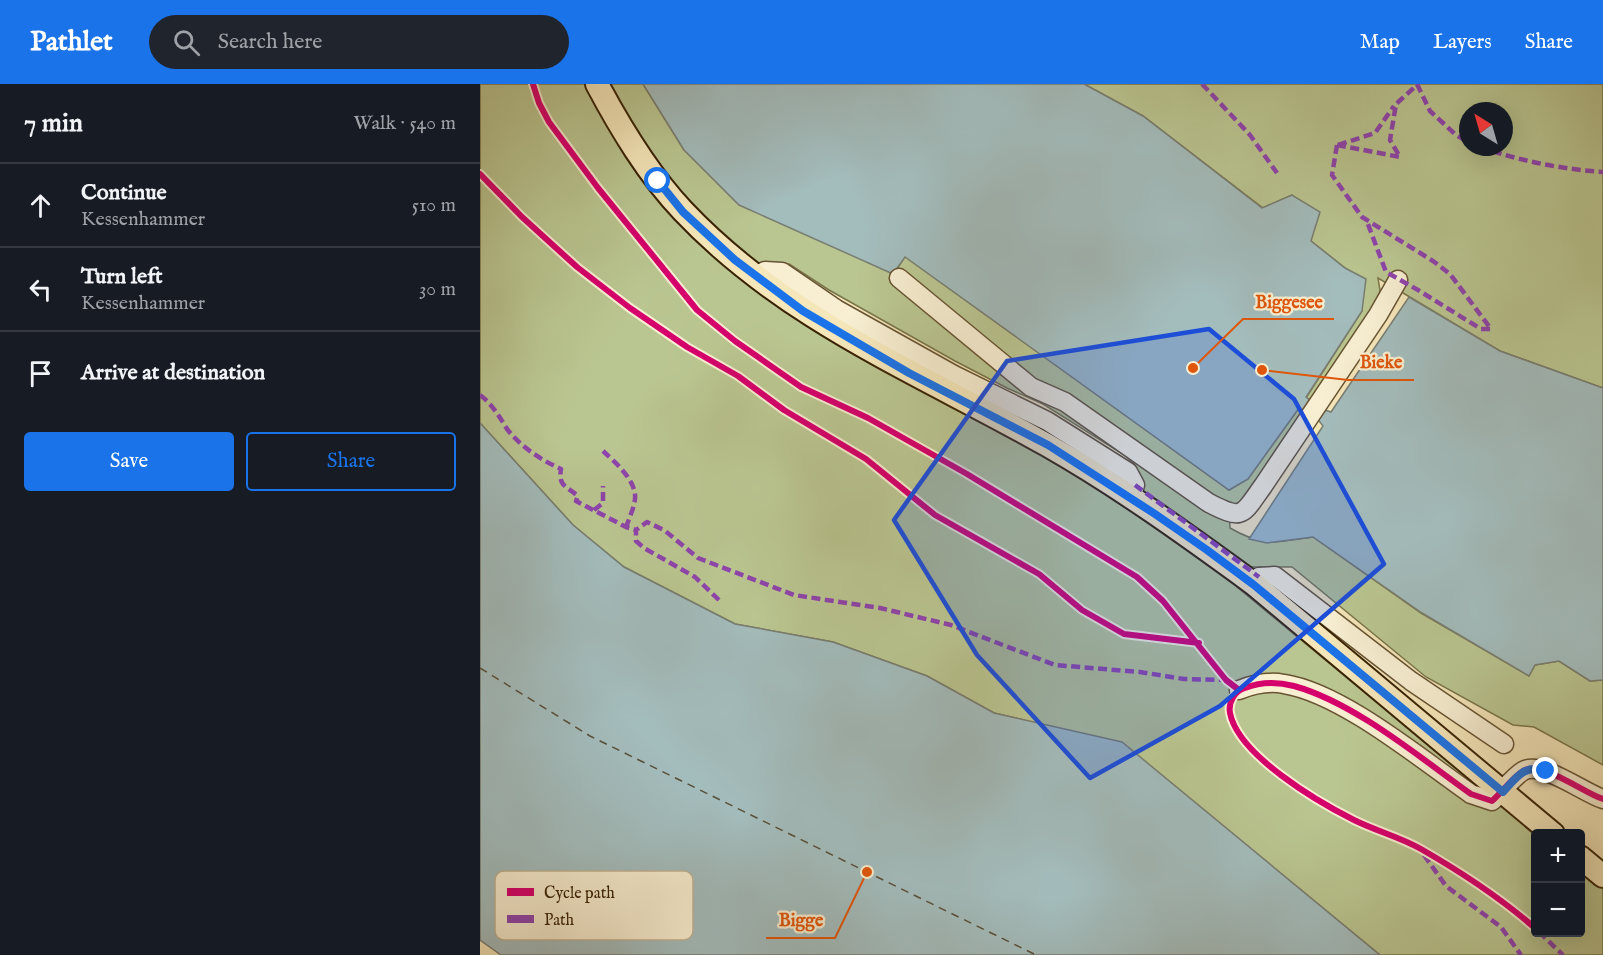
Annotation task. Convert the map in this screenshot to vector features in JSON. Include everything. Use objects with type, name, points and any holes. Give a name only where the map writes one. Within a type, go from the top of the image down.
[{"type":"main road","points":[[597,84],[632,146],[658,181],[683,212],[735,260],[803,311],[909,373],[1048,445],[1131,498],[1254,585],[1546,829]]},
{"type":"main road","points":[[1585,860],[1603,876]]},
{"type":"street","points":[[757,276],[765,271],[782,272],[836,309],[954,375],[1047,421],[1128,472],[1135,486],[1131,498]]},
{"type":"street","points":[[899,278],[1031,387],[1065,402],[1209,504],[1230,514],[1244,512],[1378,315],[1398,280]]},
{"type":"street","points":[[1021,408],[1031,387]]},
{"type":"street","points":[[1254,585],[1259,577],[1275,576],[1411,681],[1504,744]]},
{"type":"street","points":[[1396,702],[1411,681]]},
{"type":"street","points":[[1239,690],[1260,683],[1284,684],[1307,690],[1346,708],[1369,722],[1471,794],[1492,801],[1524,771],[1535,768],[1546,771],[1593,796],[1603,798]]},
{"type":"highlighted area","points":[[1209,329],[1294,399],[1384,564],[1220,706],[1090,778],[977,655],[894,520],[1007,361]]},
{"type":"green space","points":[[480,84],[643,84],[684,150],[894,274],[905,256],[1229,490],[1248,479],[1299,408],[1306,412],[1243,508],[1229,506],[1230,528],[1252,539],[1270,542],[1313,537],[1421,613],[1529,676],[1535,665],[1559,661],[1590,681],[1603,680],[1603,765],[1534,727],[1513,725],[1426,677],[1292,567],[1252,567],[1237,587],[1531,830],[1531,937],[1585,937],[1585,874],[1603,888],[1603,955],[1380,955],[1122,743],[994,713],[927,676],[833,642],[735,624],[624,567],[573,525],[480,423]],"holes":[[[789,264],[829,290],[955,361],[1043,404],[1126,456],[1133,463],[1144,494],[754,265]]]},
{"type":"green space","points":[[1084,84],[1603,84],[1603,388],[1500,351],[1378,278],[1380,290],[1378,302],[1313,402],[1306,398],[1362,311],[1345,268],[1311,241],[1292,195],[1263,208],[1143,116]]},
{"type":"water","points":[[643,84],[1084,84],[1143,116],[1262,208],[1292,195],[1320,212],[1311,241],[1345,268],[1366,279],[1362,311],[1306,397],[1322,409],[1331,412],[1409,297],[1500,351],[1603,388],[1603,680],[1590,681],[1559,661],[1535,665],[1529,676],[1422,613],[1313,537],[1267,543],[1249,539],[1323,426],[1316,417],[1299,408],[1248,479],[1229,490],[905,257],[893,274],[739,205],[684,150]]},
{"type":"water","points":[[480,423],[573,525],[624,567],[735,624],[833,642],[927,676],[994,713],[1122,742],[1380,955],[501,955],[480,940]]},
{"type":"ferry route","points":[[480,668],[590,736],[1036,955]]},
{"type":"marked path","points":[[1202,84],[1250,135],[1277,173]]},
{"type":"marked path","points":[[1417,84],[1430,111],[1459,137]]},
{"type":"marked path","points":[[1337,145],[1400,157],[1390,140],[1396,104],[1417,85]]},
{"type":"marked path","points":[[1338,145],[1375,133],[1394,106]]},
{"type":"marked path","points":[[1337,145],[1332,175],[1362,217],[1433,261],[1450,274],[1491,329],[1481,329],[1386,272],[1366,219]]},
{"type":"marked path","points":[[1510,156],[1541,164],[1603,172]]},
{"type":"marked path","points":[[480,395],[492,406],[507,429],[519,442],[539,457],[561,469],[562,482],[578,496],[576,501],[636,530]]},
{"type":"marked path","points":[[603,451],[624,472],[633,485],[634,506],[626,527]]},
{"type":"marked path","points":[[1135,485],[1259,577]]},
{"type":"marked path","points":[[594,510],[603,503],[603,486]]},
{"type":"marked path","points":[[719,600],[695,577],[644,548],[636,541],[636,530],[647,522],[664,530],[698,558],[794,595],[880,608],[951,625],[1055,665],[1140,672],[1184,679],[1226,680]]},
{"type":"marked path","points":[[1424,855],[1446,886],[1501,927],[1521,955]]},
{"type":"marked path","points":[[1544,937],[1563,955]]},
{"type":"cycle path","points":[[533,84],[539,103],[549,122],[598,188],[697,310],[735,341],[801,387],[868,418],[967,474],[1137,577],[1163,601],[1226,680],[1239,690]]},
{"type":"cycle path","points":[[480,174],[522,217],[577,267],[630,308],[687,347],[738,376],[784,410],[866,459],[935,515],[1039,574],[1082,610],[1124,634],[1199,643]]},
{"type":"cycle path","points":[[1531,925],[1495,896],[1436,858],[1413,845],[1339,812],[1281,776],[1263,761],[1236,729],[1230,713],[1233,697],[1245,688],[1269,683],[1294,686],[1317,694],[1386,732],[1471,794],[1492,801],[1519,774],[1531,769],[1551,773],[1603,799]]},
{"type":"place","name":"Biggesee","points":[[1193,368]]},
{"type":"place","name":"Bieke","points":[[1262,370]]},
{"type":"place","name":"Bigge","points":[[867,872]]},
{"type":"route","points":[[658,181],[683,212],[735,260],[803,311],[909,373],[1048,445],[1207,550],[1254,585],[1503,792],[1524,771],[1535,768],[1546,771]]}]
